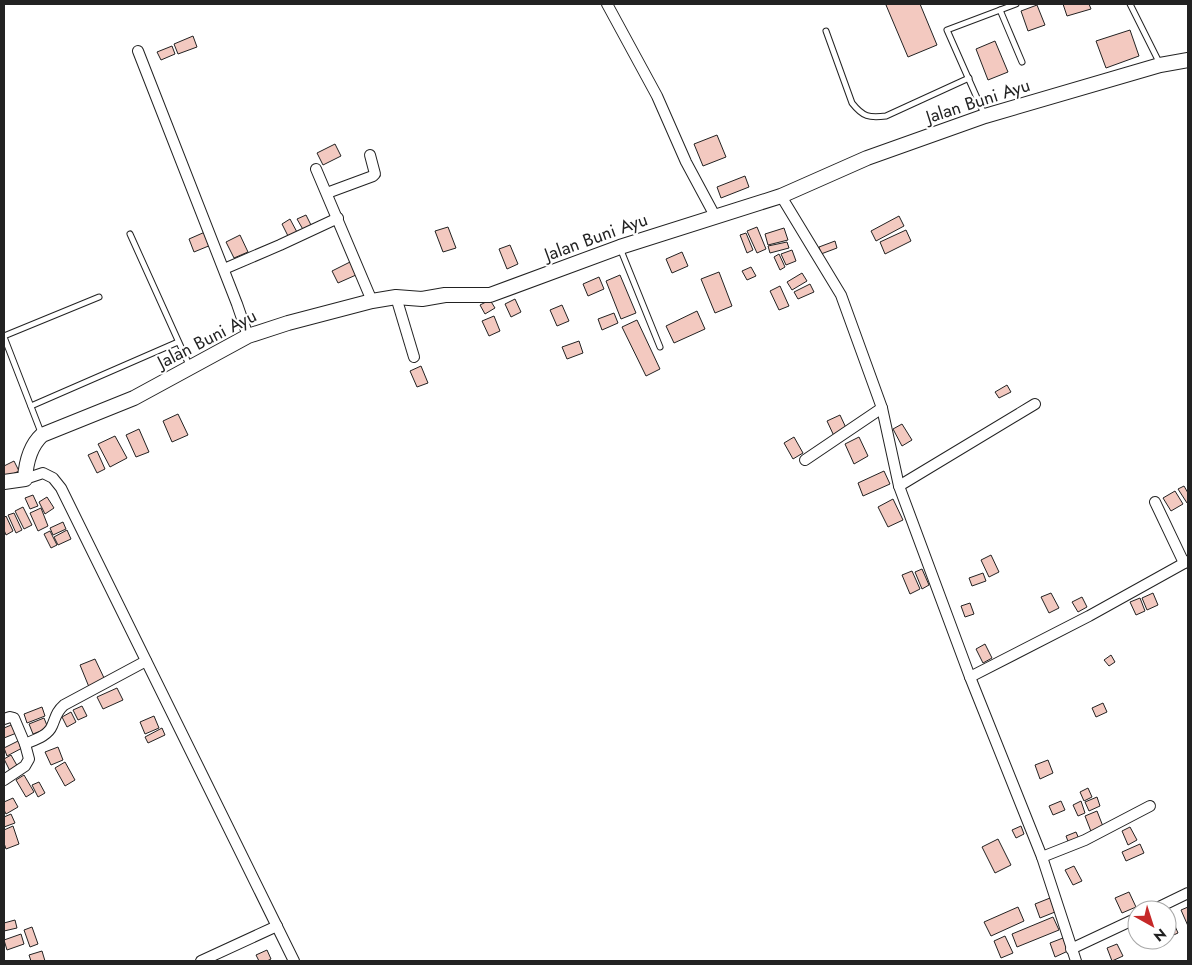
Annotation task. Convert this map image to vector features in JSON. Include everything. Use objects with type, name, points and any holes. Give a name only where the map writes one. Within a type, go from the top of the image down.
[{"type":"main road","name":"Jalan Buni Ayu","points":[[42,435],[134,398],[248,336],[288,323],[372,301],[396,297],[422,298],[444,295],[490,295],[620,247],[781,196],[867,158],[985,116],[1160,65],[1188,60]]},
{"type":"main road","points":[[4,482],[25,475],[30,454],[42,435]]},
{"type":"street","points":[[607,4],[657,96],[686,162],[714,216]]},
{"type":"street","points":[[138,51],[224,269],[248,336]]},
{"type":"street","points":[[327,193],[374,176],[370,155]]},
{"type":"street","points":[[316,169],[372,301]]},
{"type":"street","points":[[781,196],[841,295],[882,408],[899,486],[976,673],[1042,857],[1076,961]]},
{"type":"street","points":[[224,269],[338,218]]},
{"type":"street","points":[[396,297],[414,357]]},
{"type":"street","points":[[899,486],[1035,404]]},
{"type":"street","points":[[806,460],[882,408]]},
{"type":"street","points":[[25,475],[43,473],[53,478],[61,488],[294,961]]},
{"type":"street","points":[[976,673],[1090,616],[1186,562],[1155,502]]},
{"type":"street","points":[[25,744],[47,734],[52,728],[57,711],[64,705],[146,661]]},
{"type":"street","points":[[4,719],[14,718],[29,759],[25,766],[4,780]]},
{"type":"street","points":[[1042,857],[1085,840],[1150,806]]},
{"type":"street","points":[[1174,900],[1188,893]]},
{"type":"street","points":[[1072,949],[1127,923]]},
{"type":"street","points":[[201,961],[277,926]]},
{"type":"lane","points":[[985,116],[947,30],[1016,4]]},
{"type":"lane","points":[[1130,4],[1160,65]]},
{"type":"lane","points":[[1000,10],[1022,62]]},
{"type":"lane","points":[[826,31],[852,103],[860,112],[872,118],[886,116],[969,78]]},
{"type":"lane","points":[[130,234],[190,368]]},
{"type":"lane","points":[[620,247],[660,347]]},
{"type":"lane","points":[[42,435],[4,336],[99,297]]},
{"type":"lane","points":[[31,406],[178,342]]},
{"type":"building","points":[[920,4],[937,45],[908,57],[886,5]]},
{"type":"building","points":[[1063,4],[1089,4],[1091,9],[1067,16]]},
{"type":"building","points":[[1037,5],[1045,25],[1028,31],[1021,11]]},
{"type":"building","points":[[1130,30],[1139,56],[1106,68],[1096,41]]},
{"type":"building","points":[[193,36],[197,47],[178,54],[174,44]]},
{"type":"building","points":[[995,41],[1008,72],[988,80],[976,49]]},
{"type":"building","points":[[172,46],[175,54],[161,60],[157,52]]},
{"type":"building","points":[[717,135],[726,157],[703,166],[694,144]]},
{"type":"building","points":[[335,144],[341,156],[323,165],[317,153]]},
{"type":"building","points":[[745,176],[749,187],[721,198],[717,187]]},
{"type":"building","points":[[306,215],[313,229],[305,233],[297,219]]},
{"type":"building","points":[[899,216],[904,226],[876,241],[871,231]]},
{"type":"building","points":[[290,219],[298,234],[289,238],[282,224]]},
{"type":"building","points":[[448,227],[456,248],[443,252],[435,231]]},
{"type":"building","points":[[757,227],[766,249],[757,253],[747,231]]},
{"type":"building","points":[[784,228],[788,240],[768,245],[765,234]]},
{"type":"building","points":[[906,230],[911,241],[885,254],[880,242]]},
{"type":"building","points":[[205,232],[211,245],[194,252],[189,239]]},
{"type":"building","points":[[746,233],[753,250],[747,253],[740,235]]},
{"type":"building","points":[[240,235],[248,252],[234,258],[226,242]]},
{"type":"building","points":[[835,241],[837,248],[821,254],[819,247]]},
{"type":"building","points":[[787,242],[789,248],[770,253],[768,246]]},
{"type":"building","points":[[510,245],[518,264],[507,269],[499,249]]},
{"type":"building","points":[[792,250],[796,261],[786,265],[781,254]]},
{"type":"building","points":[[682,252],[688,266],[672,273],[666,259]]},
{"type":"building","points":[[779,254],[785,267],[780,270],[774,257]]},
{"type":"building","points":[[350,262],[356,275],[338,283],[332,271]]},
{"type":"building","points":[[751,267],[756,276],[747,280],[742,271]]},
{"type":"building","points":[[719,272],[732,306],[715,313],[701,279]]},
{"type":"building","points":[[802,273],[807,281],[792,290],[787,282]]},
{"type":"building","points":[[620,275],[636,313],[621,319],[606,281]]},
{"type":"building","points":[[599,277],[604,289],[588,296],[583,284]]},
{"type":"building","points":[[810,284],[814,292],[798,299],[794,292]]},
{"type":"building","points":[[780,286],[789,306],[779,310],[770,291]]},
{"type":"building","points":[[515,299],[521,312],[511,317],[505,304]]},
{"type":"building","points":[[490,300],[495,308],[485,314],[480,305]]},
{"type":"building","points":[[562,305],[569,321],[557,326],[550,310]]},
{"type":"building","points":[[697,311],[705,329],[674,343],[666,326]]},
{"type":"building","points":[[614,313],[618,323],[602,330],[598,319]]},
{"type":"building","points":[[494,316],[500,331],[489,336],[482,321]]},
{"type":"building","points":[[637,320],[660,369],[646,376],[622,327]]},
{"type":"building","points":[[579,341],[583,353],[567,359],[562,347]]},
{"type":"building","points":[[421,366],[428,383],[417,387],[410,371]]},
{"type":"building","points":[[1007,385],[1011,392],[999,398],[995,392]]},
{"type":"building","points":[[178,414],[188,435],[172,442],[163,421]]},
{"type":"building","points":[[840,415],[847,430],[834,436],[827,421]]},
{"type":"building","points":[[902,424],[912,440],[902,446],[893,429]]},
{"type":"building","points":[[139,429],[149,452],[136,457],[126,435]]},
{"type":"building","points":[[115,436],[127,458],[110,467],[98,444]]},
{"type":"building","points":[[794,437],[803,453],[793,459],[784,443]]},
{"type":"building","points":[[859,437],[868,456],[854,464],[845,444]]},
{"type":"building","points":[[97,451],[105,469],[97,473],[88,455]]},
{"type":"building","points":[[14,461],[19,471],[4,478],[4,466]]},
{"type":"building","points":[[884,471],[890,484],[863,496],[858,483]]},
{"type":"building","points":[[1184,486],[1188,493],[1187,503],[1178,489]]},
{"type":"building","points":[[1175,491],[1183,504],[1171,511],[1163,498]]},
{"type":"building","points":[[33,495],[38,506],[30,509],[25,498]]},
{"type":"building","points":[[47,497],[54,508],[45,514],[39,502]]},
{"type":"building","points":[[893,499],[903,520],[888,527],[878,507]]},
{"type":"building","points":[[23,507],[32,525],[24,529],[15,511]]},
{"type":"building","points":[[41,508],[48,526],[38,531],[30,513]]},
{"type":"building","points":[[14,513],[22,530],[16,533],[8,515]]},
{"type":"building","points":[[6,516],[13,531],[6,535],[4,518]]},
{"type":"building","points":[[63,522],[66,529],[53,535],[50,528]]},
{"type":"building","points":[[67,530],[71,539],[58,545],[54,537]]},
{"type":"building","points":[[50,531],[57,545],[51,548],[44,534]]},
{"type":"building","points":[[991,555],[999,572],[989,577],[981,560]]},
{"type":"building","points":[[922,569],[929,585],[922,589],[915,572]]},
{"type":"building","points":[[912,571],[920,589],[910,594],[902,575]]},
{"type":"building","points":[[983,573],[986,581],[972,586],[969,578]]},
{"type":"building","points":[[1051,593],[1059,608],[1049,613],[1041,597]]},
{"type":"building","points":[[1153,593],[1158,605],[1147,610],[1142,598]]},
{"type":"building","points":[[1082,597],[1087,607],[1078,612],[1072,602]]},
{"type":"building","points":[[1140,598],[1145,611],[1136,615],[1130,602]]},
{"type":"building","points":[[970,603],[974,614],[965,617],[961,606]]},
{"type":"building","points":[[985,644],[992,658],[983,663],[976,649]]},
{"type":"building","points":[[1111,655],[1115,662],[1109,666],[1104,660]]},
{"type":"building","points":[[95,659],[105,680],[89,687],[80,665]]},
{"type":"building","points":[[117,688],[123,700],[103,709],[97,697]]},
{"type":"building","points":[[1103,703],[1107,712],[1096,717],[1092,708]]},
{"type":"building","points":[[82,706],[87,716],[78,720],[73,710]]},
{"type":"building","points":[[42,707],[45,716],[27,723],[24,714]]},
{"type":"building","points":[[71,712],[76,722],[67,727],[62,717]]},
{"type":"building","points":[[154,716],[159,728],[145,734],[140,722]]},
{"type":"building","points":[[44,718],[48,728],[33,734],[29,724]]},
{"type":"building","points":[[16,723],[19,732],[4,738],[4,728]]},
{"type":"building","points":[[162,728],[165,735],[148,743],[145,737]]},
{"type":"building","points":[[20,740],[24,747],[7,756],[4,748]]},
{"type":"building","points":[[58,747],[63,760],[51,765],[45,752]]},
{"type":"building","points":[[11,755],[19,769],[11,773],[4,759]]},
{"type":"building","points":[[1048,760],[1053,773],[1040,779],[1035,765]]},
{"type":"building","points":[[65,762],[75,780],[65,786],[55,768]]},
{"type":"building","points":[[24,775],[34,792],[26,797],[16,780]]},
{"type":"building","points":[[39,782],[45,793],[38,797],[32,785]]},
{"type":"building","points":[[1088,788],[1092,797],[1084,801],[1080,792]]},
{"type":"building","points":[[1097,797],[1100,806],[1089,811],[1085,802]]},
{"type":"building","points":[[13,798],[18,807],[6,814],[4,802]]},
{"type":"building","points":[[1061,801],[1065,810],[1053,815],[1049,806]]},
{"type":"building","points":[[1081,801],[1085,813],[1078,816],[1073,805]]},
{"type":"building","points":[[1097,811],[1104,829],[1092,834],[1085,816]]},
{"type":"building","points":[[11,814],[15,823],[4,827],[4,817]]},
{"type":"building","points":[[13,826],[19,844],[6,849],[4,830]]},
{"type":"building","points":[[1021,826],[1024,834],[1016,838],[1012,830]]},
{"type":"building","points":[[1130,827],[1137,840],[1128,845],[1122,831]]},
{"type":"building","points":[[1076,832],[1079,839],[1069,844],[1066,836]]},
{"type":"building","points":[[998,839],[1011,865],[995,873],[982,847]]},
{"type":"building","points":[[1140,844],[1144,853],[1126,861],[1122,852]]},
{"type":"building","points":[[1074,866],[1082,881],[1073,885],[1065,870]]},
{"type":"building","points":[[1129,892],[1133,900],[1127,900],[1127,911],[1122,913],[1115,898]]},
{"type":"building","points":[[1050,898],[1055,912],[1040,918],[1035,904]]},
{"type":"building","points":[[1018,907],[1024,921],[991,936],[984,922]]},
{"type":"building","points":[[1188,907],[1188,926],[1181,910]]},
{"type":"building","points":[[1053,917],[1059,930],[1017,947],[1012,934]]},
{"type":"building","points":[[15,920],[17,928],[4,931],[4,923]]},
{"type":"building","points":[[32,927],[38,944],[30,947],[24,930]]},
{"type":"building","points":[[21,934],[24,944],[7,950],[4,940]]},
{"type":"building","points":[[1005,936],[1013,953],[1001,958],[994,941]]},
{"type":"building","points":[[1063,938],[1068,951],[1055,957],[1050,943]]},
{"type":"building","points":[[1117,944],[1123,956],[1112,961],[1107,948]]},
{"type":"building","points":[[267,950],[271,959],[259,961],[256,955]]},
{"type":"building","points":[[42,951],[45,961],[31,961],[29,955]]}]
